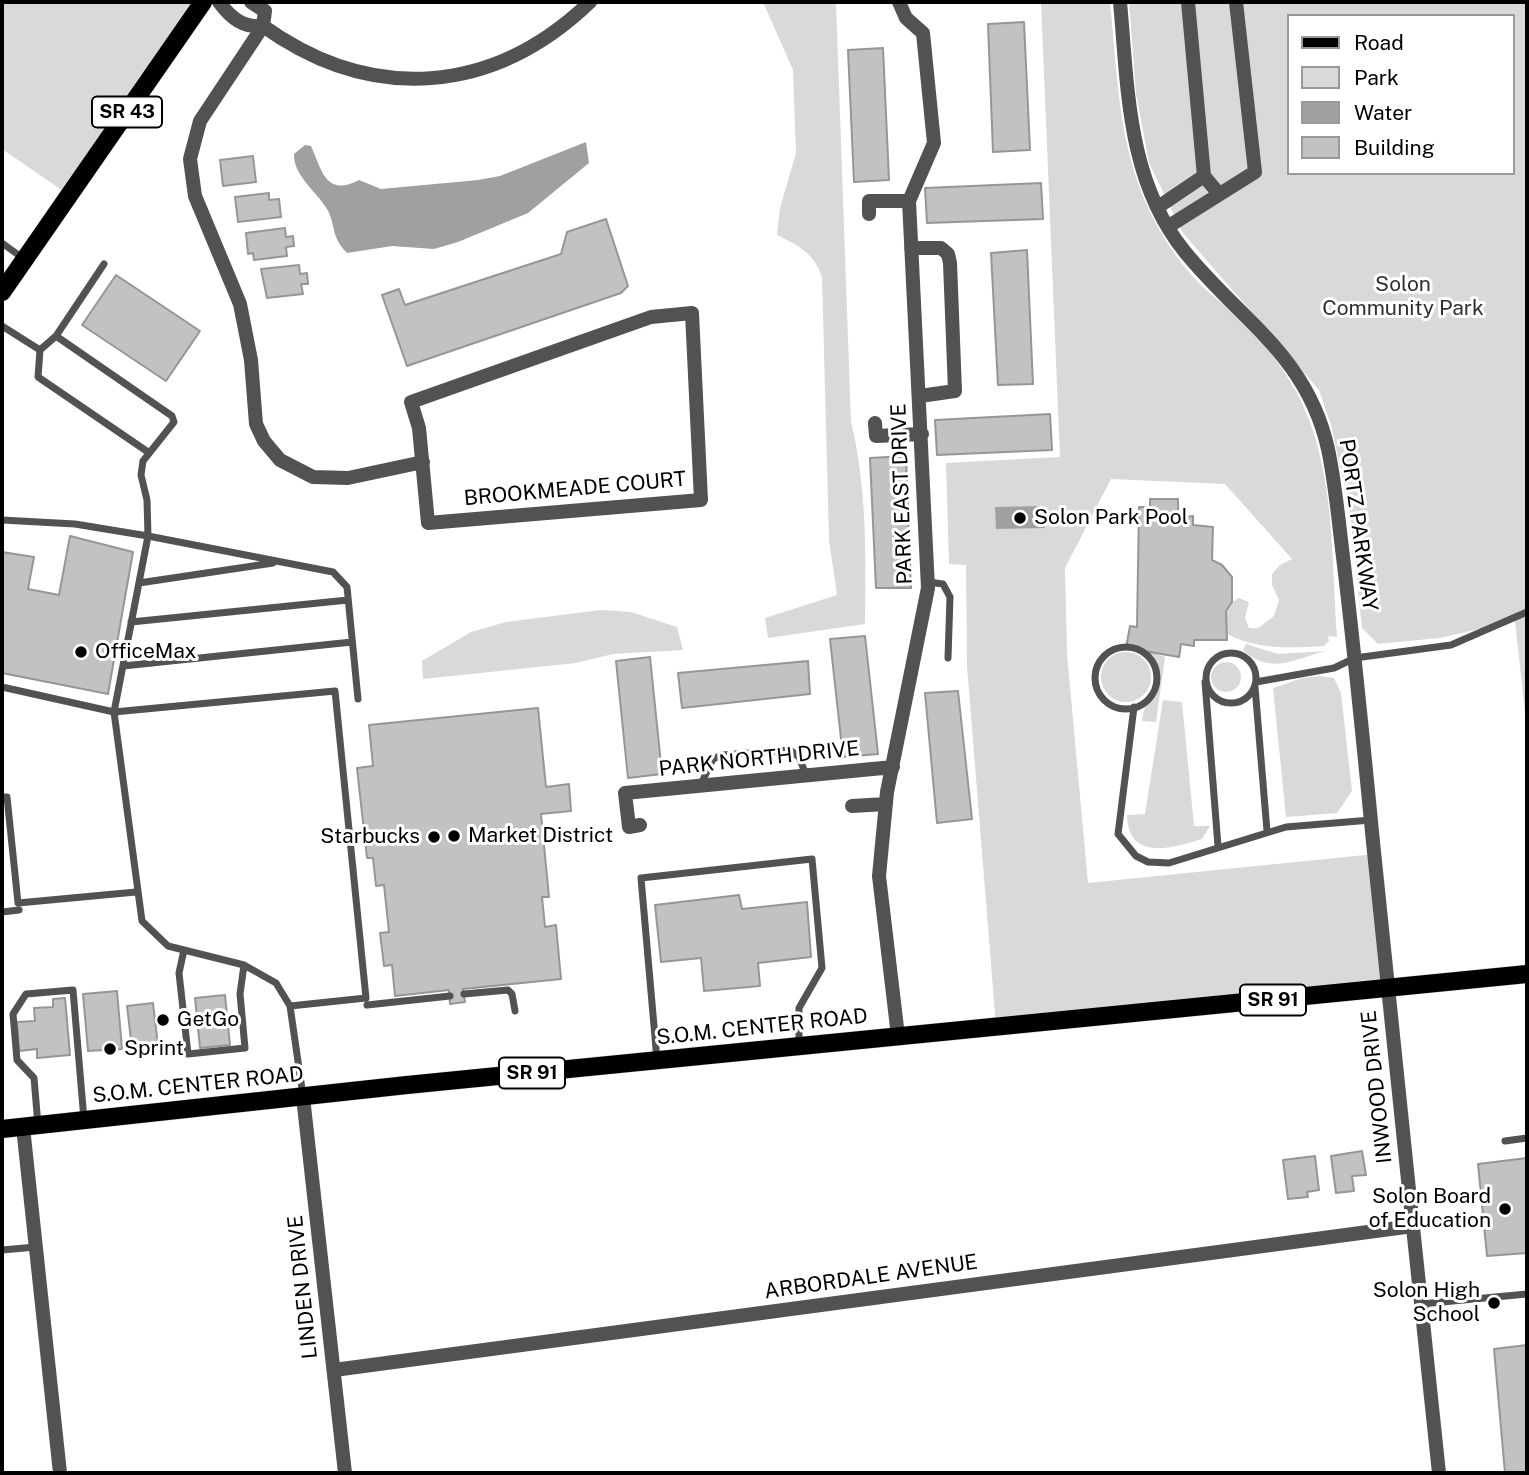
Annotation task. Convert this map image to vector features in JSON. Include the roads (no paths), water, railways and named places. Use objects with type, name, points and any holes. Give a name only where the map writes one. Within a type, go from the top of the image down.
[{"type":"main road","name":"SR 43","points":[[2,292],[203,2]]},
{"type":"main road","name":"S.O.M. CENTER ROAD","points":[[3,1125],[31,1127],[657,1060],[1527,974]]},
{"type":"street","points":[[219,2],[229,16],[249,27],[263,26],[300,51],[345,69],[387,78],[439,78],[478,71],[531,49],[590,2]]},
{"type":"street","points":[[251,2],[265,10],[263,26],[200,121],[190,159],[195,197],[240,304],[251,360],[256,424],[264,441],[280,460],[313,477],[348,478],[422,462]]},
{"type":"street","name":"PARK EAST DRIVE","points":[[898,1036],[880,876],[886,804],[928,582],[909,201],[934,143],[923,33],[906,18],[899,2]]},
{"type":"street","name":"PORTZ PARKWAY","points":[[1120,2],[1133,136],[1140,167],[1158,207],[1183,250],[1263,331],[1286,359],[1315,409],[1332,471],[1355,658],[1388,989]]},
{"type":"street","points":[[1188,2],[1204,176],[1219,194]]},
{"type":"street","points":[[1169,226],[1255,172],[1236,2]]},
{"type":"street","points":[[1158,207],[1204,176]]},
{"type":"street","points":[[869,214],[869,201],[909,201]]},
{"type":"street","points":[[911,248],[941,248],[948,254],[950,263],[955,391],[920,396]]},
{"type":"street","name":"BROOKMEADE COURT","points":[[692,313],[701,500],[428,523],[422,462],[419,428],[411,402],[652,317],[692,313]]},
{"type":"street","points":[[875,423],[876,436],[922,434]]},
{"type":"street","name":"PARK NORTH DRIVE","points":[[640,825],[629,827],[625,793],[893,767]]},
{"type":"street","points":[[852,806],[886,804]]},
{"type":"street","name":"INWOOD DRIVE","points":[[1388,989],[1439,1473]]},
{"type":"street","name":"LINDEN DRIVE","points":[[303,1097],[345,1473]]},
{"type":"street","points":[[31,1127],[36,1247],[60,1473]]},
{"type":"street","name":"ARBORDALE AVENUE","points":[[334,1370],[1413,1226]]},
{"type":"street","points":[[1431,1473],[1439,1473]]},
{"type":"lane","points":[[2,243],[25,259]]},
{"type":"lane","points":[[104,264],[56,336],[40,350],[38,377],[148,452]]},
{"type":"lane","points":[[2,326],[40,350]]},
{"type":"lane","points":[[56,336],[172,416],[174,422],[148,452],[141,475],[147,500],[148,536],[114,712],[142,921],[167,946],[244,965],[276,984],[290,1006],[303,1097]]},
{"type":"lane","points":[[2,520],[75,524],[332,572],[342,579],[348,600],[358,699]]},
{"type":"lane","points":[[139,583],[279,562]]},
{"type":"lane","points":[[928,582],[943,584],[950,597],[948,658]]},
{"type":"lane","points":[[131,622],[348,600]]},
{"type":"lane","points":[[1255,684],[1334,668],[1355,658],[1451,645],[1527,612]]},
{"type":"lane","points":[[123,666],[352,642]]},
{"type":"lane","points":[[1108,651],[1138,651],[1153,661],[1157,671],[1154,691],[1148,699],[1134,708],[1120,708],[1110,704],[1096,689],[1096,667],[1108,651]]},
{"type":"lane","points":[[1219,846],[1205,682],[1210,663],[1226,653],[1245,656],[1256,672],[1267,831]]},
{"type":"lane","points":[[1205,682],[1209,692],[1217,700],[1228,704],[1249,696],[1255,684]]},
{"type":"lane","points":[[2,687],[114,712],[335,691],[366,998],[290,1006]]},
{"type":"lane","points":[[1134,708],[1118,834],[1127,848],[1148,862],[1169,863],[1286,827],[1371,820]]},
{"type":"lane","points":[[700,786],[713,759],[722,755],[790,750],[799,757],[806,776]]},
{"type":"lane","points":[[2,797],[7,797],[18,903],[136,892]]},
{"type":"lane","points":[[657,1060],[641,878],[812,859],[822,968],[799,1008],[799,1046]]},
{"type":"lane","points":[[2,912],[19,909]]},
{"type":"lane","points":[[184,950],[179,973],[188,1054],[245,1048],[240,994],[244,965]]},
{"type":"lane","points":[[31,1127],[34,1078],[17,1060],[13,1014],[26,994],[73,990],[84,1121]]},
{"type":"lane","points":[[464,994],[508,990],[515,1011]]},
{"type":"lane","points":[[367,1005],[450,996]]},
{"type":"lane","points":[[1504,1141],[1527,1138]]},
{"type":"lane","points":[[2,1250],[36,1247]]},
{"type":"lane","points":[[1421,1304],[1527,1294]]},
{"type":"water","points":[[586,142],[589,163],[528,213],[434,249],[392,246],[347,253],[338,241],[330,214],[297,169],[294,154],[305,145],[311,146],[322,172],[332,183],[348,184],[359,180],[381,189],[500,176]]},
{"type":"water","name":"Solon Park Pool","points":[[1044,506],[1045,528],[996,529],[995,507]]},
{"type":"place","name":"Solon Park Pool","points":[[1020,518]]},
{"type":"place","name":"OfficeMax","points":[[81,652]]},
{"type":"place","name":"Market District","points":[[454,836]]},
{"type":"place","name":"Starbucks","points":[[434,837]]},
{"type":"place","name":"GetGo","points":[[163,1020]]},
{"type":"place","name":"Sprint","points":[[110,1049]]},
{"type":"place","name":"Solon Board of Education","points":[[1505,1209]]},
{"type":"place","name":"Solon High School","points":[[1494,1303]]},
{"type":"park label","name":"Solon Community Park","points":[[1403,297]]}]
